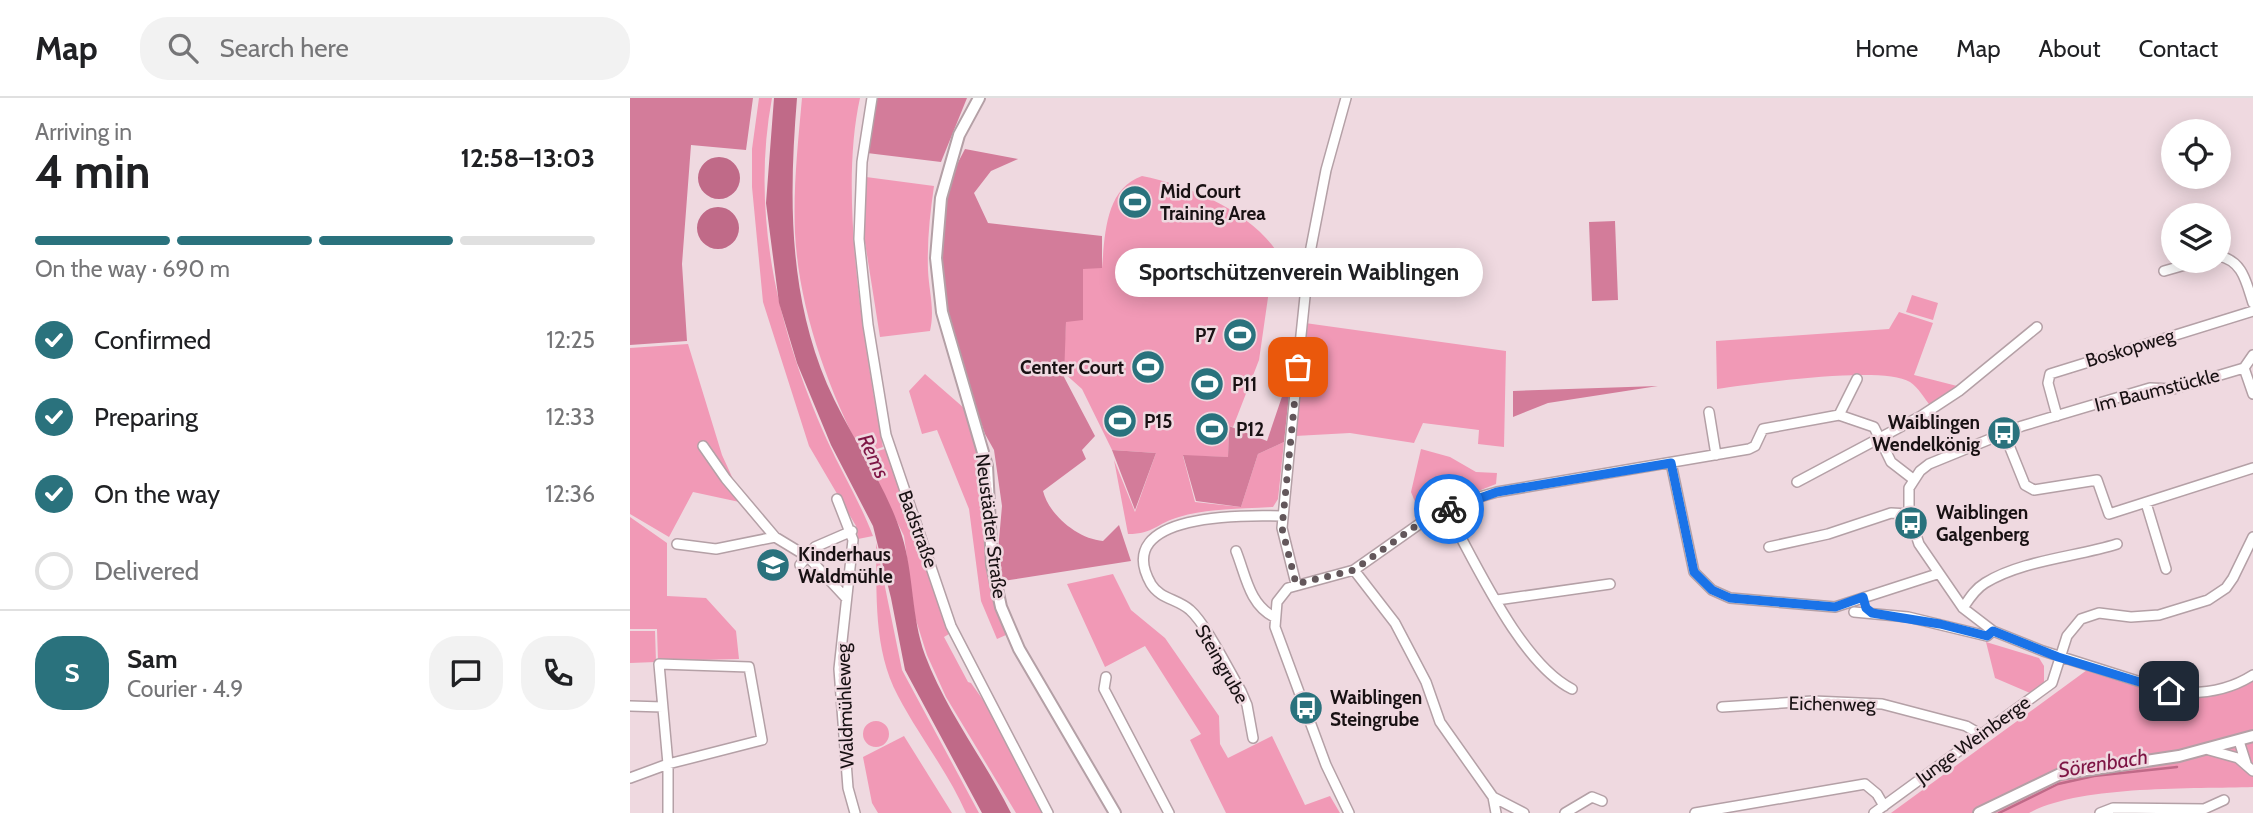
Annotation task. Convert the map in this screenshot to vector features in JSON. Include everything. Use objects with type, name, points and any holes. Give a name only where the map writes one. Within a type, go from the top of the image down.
[{"type":"street","name":"Badstraße","points":[[872,98],[862,162],[859,239],[867,325],[886,435],[951,626],[1048,813]]},
{"type":"street","name":"Neustädter Straße","points":[[979,98],[959,135],[941,198],[936,272],[954,360],[987,466],[992,565],[998,594],[1019,649],[1115,813]]},
{"type":"street","points":[[1296,584],[1284,540],[1282,516],[1309,258],[1326,170],[1346,98]]},
{"type":"street","points":[[2231,259],[2243,272],[2253,303]]},
{"type":"street","name":"Boskopweg","points":[[2057,416],[2048,383],[2050,374],[2253,311]]},
{"type":"street","points":[[1797,482],[1881,440],[1959,391],[2037,327]]},
{"type":"street","points":[[2244,368],[2253,355]]},
{"type":"street","name":"Im Baumstückle","points":[[1913,479],[1929,464],[2004,433],[2150,388],[2173,389],[2244,368],[2253,394]]},
{"type":"street","points":[[1839,415],[1857,379]]},
{"type":"street","points":[[1709,412],[1716,455]]},
{"type":"street","points":[[1349,813],[1326,765],[1282,648],[1274,617],[1281,596],[1296,584],[1354,570],[1420,523],[1446,510],[1497,492],[1716,455],[1755,446],[1763,429],[1839,415],[1866,422],[1874,427],[1891,462],[1913,479],[1908,497],[1909,514],[1919,544],[1963,608],[1993,631],[2058,657],[2169,691],[2186,693],[2229,687],[2253,675]]},
{"type":"street","points":[[2004,433],[2025,485],[2034,490],[2097,480],[2109,514],[2253,468]]},
{"type":"street","points":[[703,446],[726,479],[775,537],[808,557],[846,598]]},
{"type":"street","points":[[1671,463],[1694,572],[1712,590],[1730,598],[1835,607],[1937,573]]},
{"type":"street","points":[[800,565],[815,547],[852,531],[837,499]]},
{"type":"street","points":[[2146,503],[2166,569]]},
{"type":"street","points":[[1446,510],[1517,634],[1553,680],[1572,689]]},
{"type":"street","points":[[1769,547],[1828,534],[1891,513],[1909,514]]},
{"type":"street","name":"Steingrube","points":[[1252,738],[1247,705],[1241,691],[1191,611],[1162,596],[1152,586],[1146,571],[1146,554],[1152,540],[1164,530],[1191,521],[1252,515],[1282,516]]},
{"type":"street","name":"Waldmühleweg","points":[[852,531],[840,683],[848,788],[855,813]]},
{"type":"street","points":[[677,544],[716,549],[775,537]]},
{"type":"street","points":[[2058,657],[2067,636],[2081,619],[2089,614],[2159,615],[2208,600],[2226,588],[2253,537]]},
{"type":"street","points":[[1963,608],[1976,591],[1992,580],[2063,555],[2083,554],[2117,544]]},
{"type":"street","points":[[1236,551],[1241,570],[1260,610],[1274,617]]},
{"type":"street","points":[[1354,570],[1395,623],[1426,682],[1440,722],[1493,797],[1496,813]]},
{"type":"street","points":[[1497,600],[1611,584]]},
{"type":"street","points":[[1863,597],[1866,608],[1872,613]]},
{"type":"street","points":[[1854,612],[1940,624],[1987,636],[1993,631]]},
{"type":"street","name":"Junge Weinberge","points":[[1874,813],[2052,682],[2058,657]]},
{"type":"street","points":[[630,778],[668,764],[762,740],[749,667],[659,664],[668,764],[668,813]]},
{"type":"street","points":[[1105,677],[1104,689],[1169,813]]},
{"type":"street","name":"Eichenweg","points":[[1722,706],[1813,701],[1882,704],[1966,726],[1980,734]]},
{"type":"street","points":[[630,706],[663,708]]},
{"type":"street","points":[[1979,813],[2060,774],[2208,750],[2253,736]]},
{"type":"street","points":[[2239,741],[2250,767]]},
{"type":"street","points":[[2208,750],[2250,767]]},
{"type":"street","points":[[1695,813],[1865,784],[1877,794],[1884,806]]},
{"type":"street","points":[[1493,797],[1524,813]]},
{"type":"street","points":[[1565,813],[1592,797],[1602,801]]},
{"type":"street","points":[[2100,813],[2113,808],[2203,809],[2224,800]]},
{"type":"shaded area","points":[[630,98],[753,98],[746,150],[691,145],[682,264],[687,341],[630,345]]},
{"type":"shaded area","points":[[759,98],[772,98],[766,142],[767,230],[783,316],[810,399],[873,536],[858,539],[856,526],[809,446],[763,302],[752,187],[752,149]]},
{"type":"shaded area","points":[[774,98],[797,98],[793,171],[794,243],[798,279],[814,349],[827,384],[887,497],[902,536],[925,655],[954,715],[1011,813],[982,813],[905,670],[873,526],[831,445],[797,363],[779,303],[766,203]]},
{"type":"shaded area","points":[[802,98],[860,98],[854,137],[853,226],[862,319],[883,447],[862,454],[826,374],[802,290],[795,216]]},
{"type":"shaded area","points":[[874,98],[967,98],[941,162],[867,153]]},
{"type":"shaded area","points":[[965,149],[1018,159],[991,171],[974,193],[988,223],[1102,236],[1102,268],[1083,269],[1083,320],[1066,322],[1064,377],[1095,436],[1082,450],[1086,459],[1043,491],[1058,517],[1084,536],[1103,541],[1119,525],[1131,561],[1003,581],[998,551],[1002,506],[994,450],[985,434],[958,357],[943,288],[943,220],[951,176]]},
{"type":"shaded area","points":[[719,157],[734,163],[740,178],[734,193],[719,199],[704,193],[698,178],[704,163]]},
{"type":"shaded area","points":[[1142,176],[1178,186],[1215,201],[1249,222],[1275,249],[1259,360],[1233,427],[1229,426],[1228,457],[1183,456],[1195,502],[1241,507],[1258,454],[1284,442],[1278,499],[1273,507],[1190,514],[1144,532],[1128,534],[1114,460],[1135,512],[1156,453],[1112,450],[1082,389],[1063,372],[1066,321],[1083,319],[1083,268],[1102,268],[1106,228],[1114,202],[1130,182]]},
{"type":"shaded area","points":[[866,177],[934,186],[928,249],[932,308],[930,331],[880,337],[864,236]]},
{"type":"shaded area","points":[[718,207],[733,213],[739,228],[733,243],[718,249],[703,243],[697,228],[703,213]]},
{"type":"shaded area","points":[[1615,221],[1618,300],[1592,301],[1589,222]]},
{"type":"shaded area","points":[[1912,295],[1938,303],[1933,320],[1906,312]]},
{"type":"shaded area","points":[[1899,312],[1933,323],[1914,375],[1961,387],[1931,407],[1910,382],[1895,377],[1873,375],[1816,377],[1717,389],[1716,341],[1889,329]]},
{"type":"shaded area","points":[[1305,323],[1506,351],[1504,447],[1478,444],[1479,430],[1423,423],[1414,443],[1350,433],[1295,436]]},
{"type":"shaded area","points":[[688,344],[722,455],[744,503],[693,492],[669,537],[630,514],[630,348]]},
{"type":"shaded area","points":[[1292,367],[1284,442],[1258,454],[1241,507],[1196,501],[1183,455],[1228,457],[1229,426],[1267,441]]},
{"type":"shaded area","points":[[925,374],[964,408],[983,473],[985,535],[993,594],[1006,635],[997,639],[981,601],[969,509],[937,430],[922,434],[909,391]]},
{"type":"shaded area","points":[[1658,386],[1548,403],[1513,417],[1513,391]]},
{"type":"shaded area","points":[[888,448],[938,591],[949,634],[944,637],[968,682],[993,714],[1043,813],[1016,813],[946,697],[927,655],[915,617],[904,536],[864,455]]},
{"type":"shaded area","points":[[1421,449],[1450,457],[1476,472],[1497,473],[1496,484],[1420,514],[1411,492]]},
{"type":"shaded area","points":[[1112,450],[1156,453],[1135,510]]},
{"type":"shaded area","points":[[630,517],[667,543],[667,596],[706,598],[736,631],[739,659],[658,661],[657,629],[630,629]]},
{"type":"shaded area","points":[[876,543],[902,670],[979,813],[966,813],[951,783],[906,711],[890,678],[878,621]]},
{"type":"shaded area","points":[[1113,574],[1131,610],[1165,638],[1219,716],[1220,744],[1228,758],[1272,736],[1305,805],[1330,796],[1340,813],[1226,813],[1190,740],[1201,734],[1145,646],[1105,667],[1067,584]]},
{"type":"shaded area","points":[[630,631],[655,631],[656,662],[630,663]]},
{"type":"shaded area","points":[[1986,642],[2039,658],[2044,666],[2044,682],[2030,693],[1995,678]]},
{"type":"shaded area","points":[[2087,670],[2170,694],[2210,694],[2231,689],[2253,679],[2253,787],[2106,793],[2077,797],[2029,813],[1891,813]]},
{"type":"shaded area","points":[[876,721],[885,725],[889,734],[885,743],[876,747],[867,743],[863,734],[867,725]]},
{"type":"shaded area","points":[[904,736],[952,813],[878,813],[872,803],[863,757]]},
{"type":"waterway","name":"Sörenbach","points":[[1999,813],[2058,784],[2094,776],[2177,767]]},
{"type":"way so far","points":[[1298,367],[1282,516],[1282,528],[1296,584],[1354,570],[1420,523],[1449,509]]},
{"type":"place","name":"Mid Court Training Area","points":[[1135,202]]},
{"type":"place","name":"P7","points":[[1240,335]]},
{"type":"place","name":"Center Court","points":[[1148,367]]},
{"type":"place","name":"Sportschützenverein Waiblingen","points":[[1298,367]]},
{"type":"place","name":"P11","points":[[1207,384]]},
{"type":"place","name":"P15","points":[[1120,421]]},
{"type":"place","name":"P12","points":[[1212,429]]},
{"type":"place","name":"Waiblingen Wendelkönig","points":[[2004,433]]},
{"type":"place","name":"Waiblingen Galgenberg","points":[[1911,523]]},
{"type":"place","name":"Kinderhaus Waldmühle","points":[[773,565]]},
{"type":"place","name":"Waiblingen Steingrube","points":[[1306,708]]},
{"type":"route","points":[[1449,509],[1497,492],[1671,463],[1694,572],[1699,580],[1712,590],[1730,598],[1835,607],[1863,597],[1866,608],[1872,613],[1908,617],[1987,636],[1993,631],[2058,657],[2169,691]]},
{"type":"water label","name":"Rems","points":[[874,456]]}]
